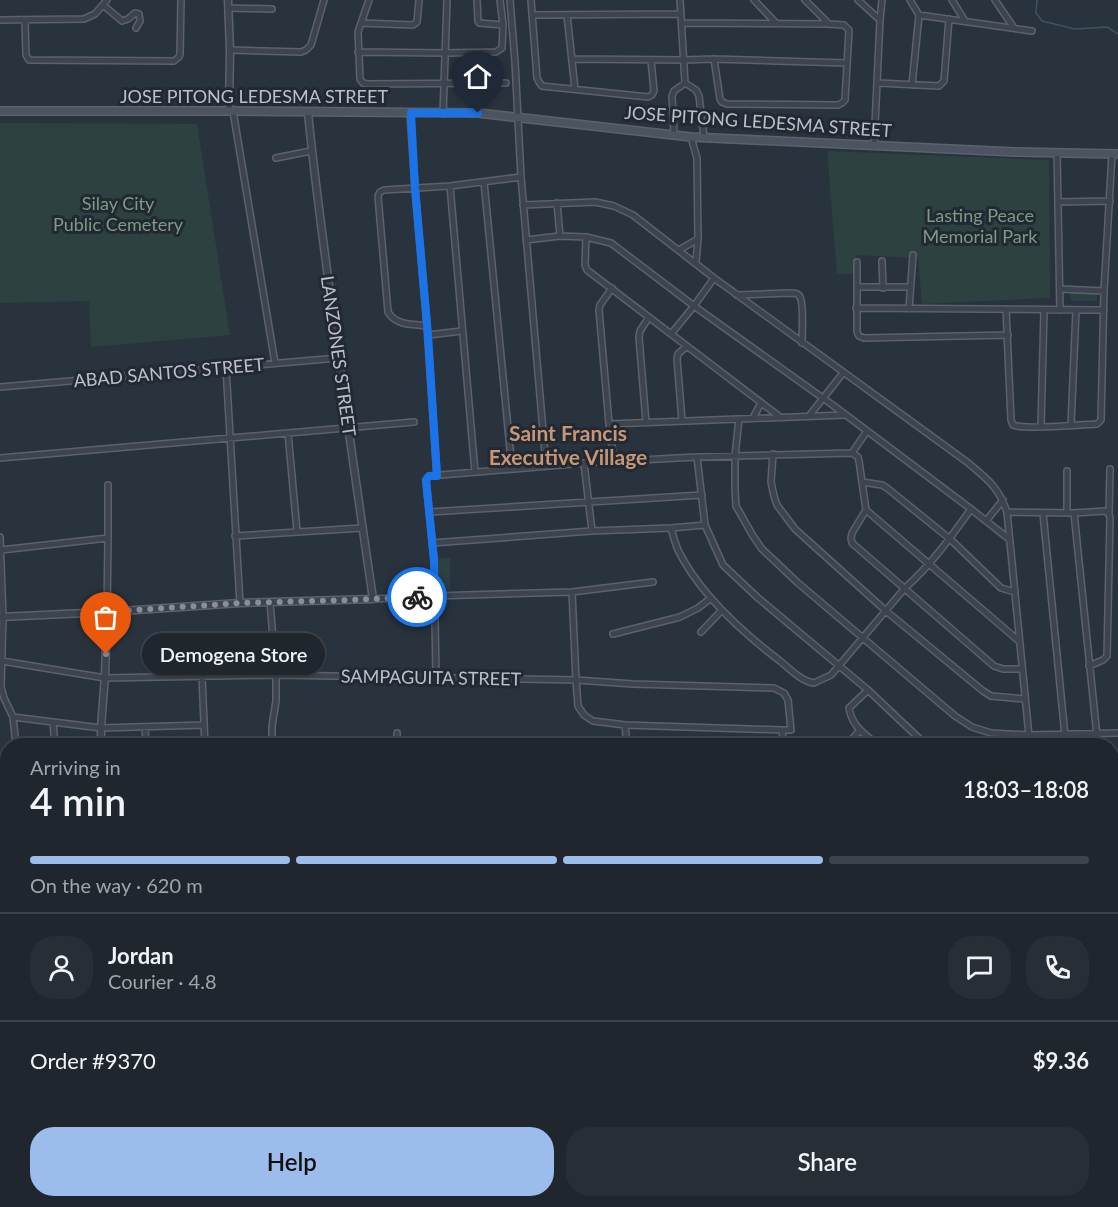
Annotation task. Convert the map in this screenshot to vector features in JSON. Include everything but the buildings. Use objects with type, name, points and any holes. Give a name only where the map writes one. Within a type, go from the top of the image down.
[{"type":"main road","name":"JOSE PITONG LEDESMA STREET","points":[[0,111],[478,113],[691,137],[1115,154]]},
{"type":"street","points":[[0,20],[84,20],[95,14],[107,0]]},
{"type":"street","points":[[25,20],[26,55],[29,60],[174,61],[180,54],[181,0]]},
{"type":"street","points":[[230,50],[301,52],[306,50],[311,45],[324,0]]},
{"type":"street","points":[[369,0],[358,32],[360,79],[363,83],[506,83]]},
{"type":"street","points":[[361,23],[413,25],[418,19],[419,0]]},
{"type":"street","points":[[443,114],[446,83],[447,0]]},
{"type":"street","points":[[477,0],[479,23],[503,26]]},
{"type":"street","points":[[358,52],[496,52],[502,48],[503,26],[500,0]]},
{"type":"street","points":[[510,0],[523,205],[546,465]]},
{"type":"street","points":[[531,0],[539,82],[542,86],[648,97],[654,90],[651,60]]},
{"type":"street","points":[[680,0],[685,83]]},
{"type":"street","points":[[754,0],[776,23]]},
{"type":"street","points":[[805,0],[829,24]]},
{"type":"street","points":[[858,0],[880,20]]},
{"type":"street","points":[[874,145],[882,0]]},
{"type":"street","points":[[910,0],[919,15],[912,85]]},
{"type":"street","points":[[952,0],[965,21]]},
{"type":"street","points":[[995,0],[1014,28]]},
{"type":"street","points":[[272,9],[228,4],[231,111],[275,363]]},
{"type":"street","points":[[103,5],[122,21],[128,19],[132,14],[139,14],[140,21],[136,28]]},
{"type":"street","points":[[532,15],[681,14]]},
{"type":"street","points":[[567,15],[575,89]]},
{"type":"street","points":[[919,15],[1032,31]]},
{"type":"street","points":[[878,83],[939,86],[944,81],[949,19]]},
{"type":"street","points":[[682,22],[829,24],[844,25],[849,30],[842,104],[727,104],[720,99],[714,59]]},
{"type":"street","points":[[572,59],[714,59],[846,63]]},
{"type":"street","points":[[674,134],[672,96],[674,91],[685,83]]},
{"type":"street","points":[[685,83],[696,90],[699,96],[704,137]]},
{"type":"street","name":"LANZONES STREET","points":[[308,112],[338,358],[374,599]]},
{"type":"street","points":[[411,113],[437,476]]},
{"type":"street","points":[[691,137],[697,159],[696,262]]},
{"type":"street","points":[[276,158],[311,151]]},
{"type":"street","points":[[1057,153],[1060,310]]},
{"type":"street","points":[[1006,309],[1013,425],[1017,427],[1097,424],[1101,420],[1104,291],[1115,154]]},
{"type":"street","points":[[427,326],[398,322],[388,312],[378,196],[380,192],[484,183],[521,177]]},
{"type":"street","points":[[484,183],[512,469]]},
{"type":"street","points":[[450,186],[475,472]]},
{"type":"street","points":[[1058,202],[1110,201]]},
{"type":"street","points":[[523,205],[595,202],[614,206],[633,215],[802,343],[968,462],[993,484],[1007,512],[1029,738]]},
{"type":"street","points":[[557,203],[560,236]]},
{"type":"street","points":[[526,240],[560,236],[586,237],[611,243],[694,306],[823,398],[1009,539]]},
{"type":"street","points":[[586,237],[585,265],[587,270],[780,417]]},
{"type":"street","points":[[679,250],[698,239]]},
{"type":"street","points":[[909,309],[913,255]]},
{"type":"street","points":[[882,261],[883,288]]},
{"type":"street","points":[[857,262],[856,308],[859,336],[864,338],[1008,335]]},
{"type":"street","points":[[671,334],[714,278]]},
{"type":"street","points":[[858,287],[910,287]]},
{"type":"street","points":[[612,288],[599,310],[614,462]]},
{"type":"street","points":[[1060,290],[1104,291]]},
{"type":"street","points":[[737,295],[791,292],[796,294],[800,297],[802,304],[802,343]]},
{"type":"street","points":[[856,308],[1104,310]]},
{"type":"street","points":[[1041,426],[1044,310]]},
{"type":"street","points":[[1071,425],[1076,310]]},
{"type":"street","points":[[646,423],[639,337],[649,317]]},
{"type":"street","points":[[428,335],[462,331]]},
{"type":"street","points":[[682,421],[677,359],[678,354],[687,346]]},
{"type":"street","name":"ABAD SANTOS STREET","points":[[0,387],[338,358]]},
{"type":"street","points":[[226,368],[240,603]]},
{"type":"street","points":[[809,416],[843,373]]},
{"type":"street","points":[[753,418],[761,403]]},
{"type":"street","points":[[609,424],[845,415]]},
{"type":"street","points":[[739,419],[735,456],[736,506],[762,549],[798,583],[955,716],[972,727],[991,733],[1029,735],[1118,733]]},
{"type":"street","points":[[0,458],[414,422]]},
{"type":"street","points":[[852,453],[867,431]]},
{"type":"street","points":[[288,434],[297,531]]},
{"type":"street","points":[[436,678],[434,560],[426,480],[429,476],[546,465],[773,454],[852,453],[858,457],[866,510],[852,533],[852,543],[994,666],[1003,669],[1022,669]]},
{"type":"street","points":[[773,454],[771,482],[777,505],[795,529],[886,611],[990,696],[1025,699]]},
{"type":"street","points":[[697,457],[705,525],[723,565],[757,597],[868,690],[919,738]]},
{"type":"street","points":[[584,463],[592,531]]},
{"type":"street","points":[[1089,666],[1107,656],[1110,469]]},
{"type":"street","points":[[1067,471],[1067,513]]},
{"type":"street","points":[[862,482],[887,488],[950,539],[1001,588],[1015,592]]},
{"type":"street","points":[[101,738],[105,678],[108,485]]},
{"type":"street","points":[[430,512],[702,495]]},
{"type":"street","points":[[986,521],[1003,500]]},
{"type":"street","points":[[671,528],[684,559],[722,610],[770,654],[805,681],[818,682],[831,675],[905,588],[929,564],[971,509]]},
{"type":"street","points":[[866,510],[1019,641]]},
{"type":"street","points":[[1007,512],[1105,511],[1108,514]]},
{"type":"street","points":[[1043,513],[1065,738]]},
{"type":"street","points":[[1074,513],[1097,738]]},
{"type":"street","points":[[432,543],[705,525]]},
{"type":"street","points":[[236,536],[362,528]]},
{"type":"street","points":[[0,537],[1,687],[13,717],[15,738]]},
{"type":"street","points":[[1,550],[108,538]]},
{"type":"street","points":[[2,617],[240,603],[572,592],[653,582]]},
{"type":"street","points":[[572,592],[578,706],[584,715],[593,721],[626,725],[782,730],[783,738]]},
{"type":"street","points":[[613,634],[680,617],[711,598]]},
{"type":"street","points":[[270,602],[276,675],[272,738]]},
{"type":"street","points":[[701,632],[722,610]]},
{"type":"street","name":"SAMPAGUITA STREET","points":[[2,661],[105,678],[276,675],[576,680],[774,688],[784,693],[788,700],[791,730],[782,730]]},
{"type":"street","points":[[202,676],[205,738]]},
{"type":"street","points":[[868,690],[849,708],[852,722],[870,738]]},
{"type":"street","points":[[13,717],[101,728],[204,725]]},
{"type":"street","points":[[53,722],[54,738]]},
{"type":"street","points":[[626,725],[627,738]]},
{"type":"street","points":[[145,727],[146,738]]},
{"type":"street","points":[[854,738],[861,730]]},
{"type":"street","points":[[397,733],[397,738]]},
{"type":"green space","name":"Silay City Public Cemetery","points":[[0,123],[197,124],[230,335],[91,347],[89,301],[0,303]]},
{"type":"green space","name":"Lasting Peace Memorial Park","points":[[827,151],[1049,160],[1050,298],[922,304],[918,258],[856,255],[855,274],[837,274]]},
{"type":"green space","points":[[1071,288],[1097,288],[1097,301],[1071,301]]},
{"type":"green space","points":[[450,558],[450,590],[436,590],[435,559]]},
{"type":"waterway","points":[[1037,0],[1036,13],[1042,21],[1075,29],[1107,27],[1118,34]]},
{"type":"way so far","points":[[106,654],[106,612],[240,603],[417,597]]},
{"type":"place","name":"Demogena Store","points":[[106,654]]},
{"type":"district","name":"Saint Francis Executive Village","points":[[568,446]]},
{"type":"route","points":[[417,597],[434,596],[434,560],[426,480],[429,476],[437,476],[411,113],[478,113]]}]
